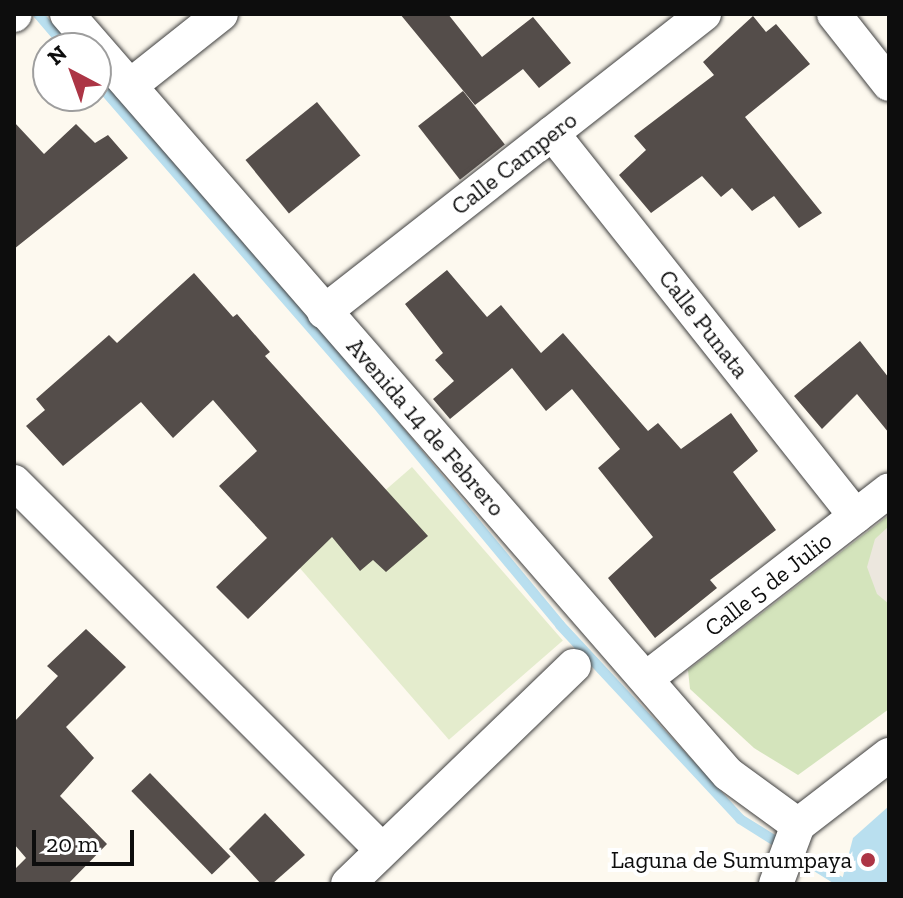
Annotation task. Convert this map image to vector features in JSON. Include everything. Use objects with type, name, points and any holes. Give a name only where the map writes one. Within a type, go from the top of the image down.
[{"type":"street","name":"Avenida 14 de Febrero","points":[[67,14],[728,774],[798,825]]},
{"type":"street","points":[[130,86],[221,14]]},
{"type":"street","name":"Calle Campero","points":[[324,312],[704,14]]},
{"type":"street","points":[[834,14],[889,84]]},
{"type":"street","name":"Calle Punata","points":[[552,133],[856,516]]},
{"type":"street","points":[[14,482],[381,849]]},
{"type":"street","name":"Calle 5 de Julio","points":[[647,678],[889,490]]},
{"type":"street","points":[[348,884],[574,666]]},
{"type":"street","points":[[776,884],[798,825],[889,755]]},
{"type":"green space","points":[[412,467],[563,641],[449,740],[298,566]]},
{"type":"green space","points":[[889,515],[889,709],[798,775],[754,748],[690,689],[688,670]]},
{"type":"shaded area","points":[[889,526],[889,604],[877,594],[867,567],[875,539]]},
{"type":"water","name":"Laguna de Sumumpaya","points":[[889,806],[889,884],[841,884],[853,838]]},
{"type":"building","points":[[400,14],[448,14],[482,57],[533,17],[571,63],[539,88],[523,69],[475,105]]},
{"type":"building","points":[[753,16],[766,32],[776,24],[810,64],[745,117],[822,213],[799,228],[774,196],[752,211],[732,188],[721,197],[702,176],[651,213],[619,175],[646,150],[634,136],[714,75],[703,62]]},
{"type":"building","points":[[463,91],[505,145],[460,180],[418,126]]},
{"type":"building","points":[[317,102],[360,156],[289,214],[246,160]]},
{"type":"building","points":[[14,122],[44,154],[76,124],[95,143],[108,135],[128,158],[14,249]]},
{"type":"building","points":[[447,270],[487,317],[501,305],[541,353],[563,333],[648,431],[658,423],[681,449],[731,413],[758,451],[733,472],[776,530],[710,580],[717,588],[655,638],[608,578],[653,537],[598,468],[620,449],[572,389],[546,411],[512,368],[450,419],[433,399],[454,381],[435,360],[443,353],[405,304]]},
{"type":"building","points":[[194,273],[233,317],[237,314],[270,352],[265,356],[428,536],[386,572],[373,560],[360,571],[332,537],[248,619],[216,587],[267,538],[219,486],[257,451],[213,400],[173,438],[141,402],[63,466],[26,426],[45,410],[36,399],[109,335],[117,343]]},
{"type":"building","points":[[860,341],[889,378],[889,433],[857,394],[822,429],[794,396]]},
{"type":"building","points":[[86,629],[126,667],[66,727],[94,758],[60,796],[107,844],[68,884],[14,884],[14,870],[26,858],[14,844],[14,722],[58,676],[47,666]]},
{"type":"building","points":[[150,773],[231,856],[212,875],[131,791]]},
{"type":"building","points":[[265,813],[305,855],[272,884],[261,884],[229,849]]},
{"type":"waterway","points":[[38,14],[53,32]]},
{"type":"waterway","points":[[112,99],[376,403],[560,625],[740,819],[841,882]]},
{"type":"place","name":"Laguna de Sumumpaya","points":[[868,860]]}]
